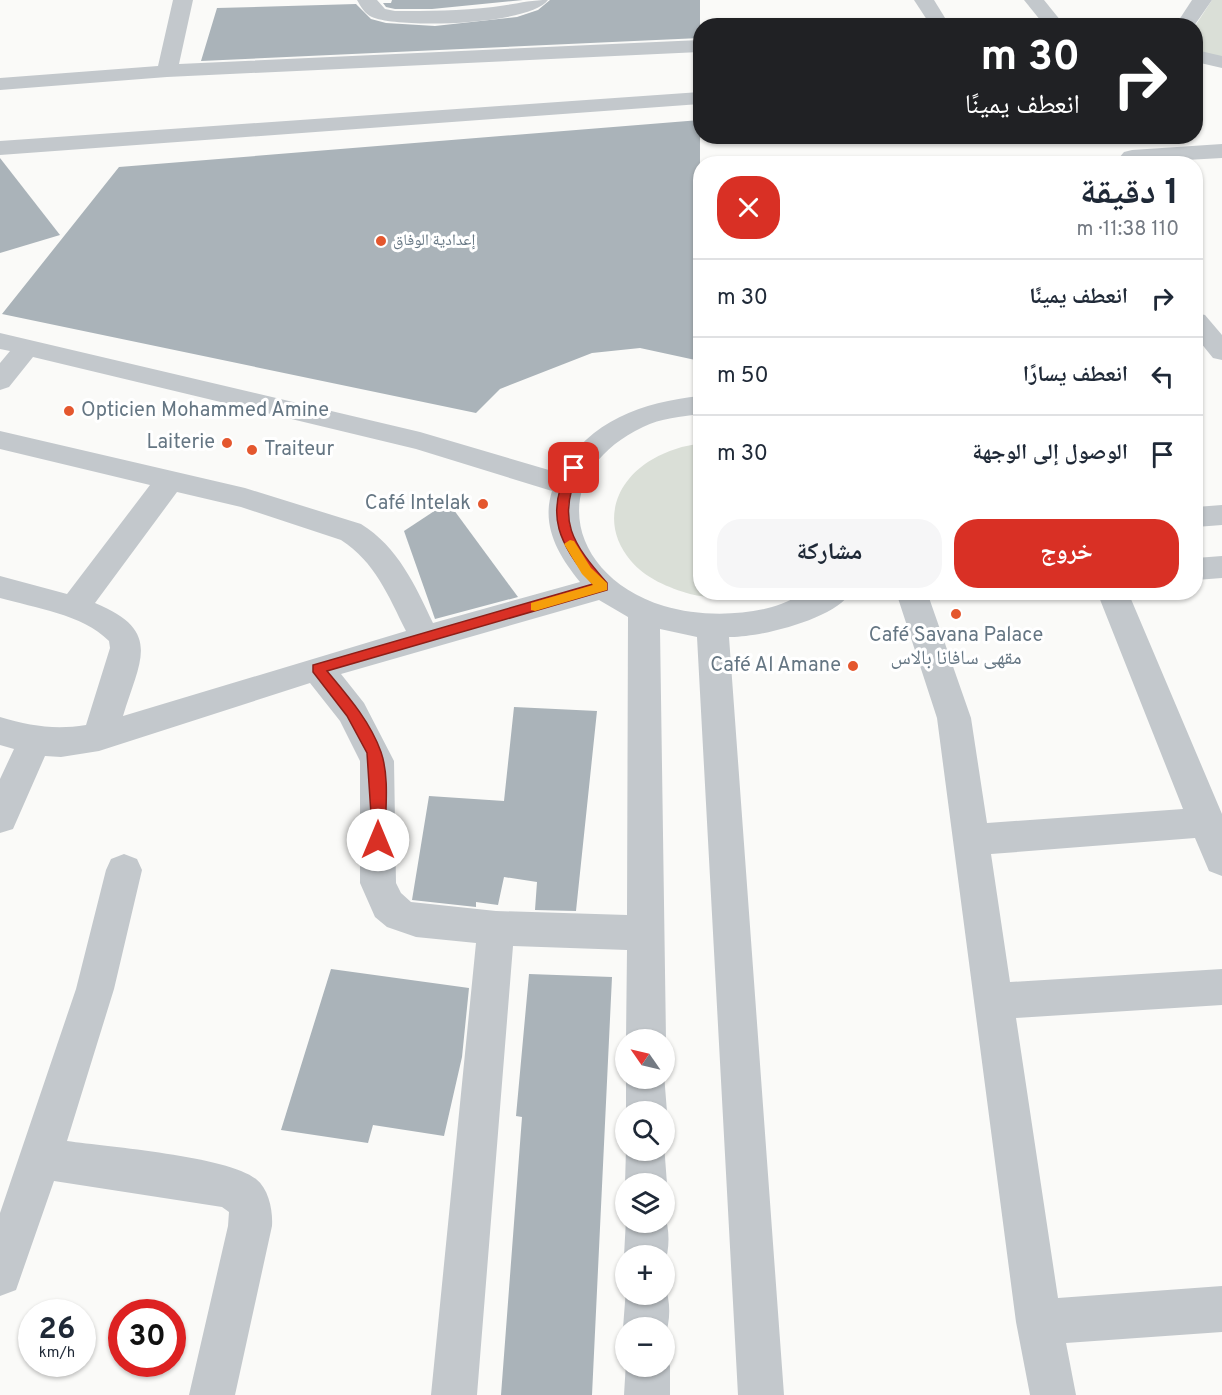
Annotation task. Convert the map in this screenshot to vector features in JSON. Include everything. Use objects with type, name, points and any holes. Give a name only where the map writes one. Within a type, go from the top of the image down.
[{"type":"street","points":[[167,71],[183,0]]},
{"type":"street","points":[[367,0],[370,9],[382,15],[395,17],[504,13],[533,6],[538,0]]},
{"type":"street","points":[[924,0],[936,18]]},
{"type":"street","points":[[1034,0],[1049,18]]},
{"type":"street","points":[[1190,18],[1202,0]]},
{"type":"street","points":[[0,84],[167,71],[693,46]]},
{"type":"street","points":[[1203,58],[1222,62]]},
{"type":"street","points":[[0,148],[693,98]]},
{"type":"street","points":[[1126,154],[1222,151]]},
{"type":"street","points":[[1203,329],[1222,352]]},
{"type":"street","points":[[0,340],[420,441],[566,485]]},
{"type":"street","points":[[0,381],[27,347]]},
{"type":"street","points":[[693,406],[656,412],[616,429],[585,453],[566,485],[563,519],[567,537],[575,555],[603,586],[644,611],[669,619],[712,626],[774,622],[798,614],[822,600]]},
{"type":"street","points":[[0,440],[245,498],[351,532],[366,540],[386,562],[425,638]]},
{"type":"street","points":[[74,608],[170,480]]},
{"type":"street","points":[[1203,516],[1222,515]]},
{"type":"street","points":[[1203,568],[1222,567]]},
{"type":"street","points":[[0,731],[48,742],[99,737],[317,668],[603,586]]},
{"type":"street","points":[[0,587],[74,608],[111,624],[125,639],[121,673],[99,737]]},
{"type":"street","points":[[914,600],[954,718],[973,840],[1039,1322],[1053,1395]]},
{"type":"street","points":[[1115,600],[1222,860]]},
{"type":"street","points":[[644,611],[646,1029]]},
{"type":"street","points":[[712,626],[761,1395]]},
{"type":"street","points":[[317,668],[352,712],[376,761],[378,883],[384,900],[400,915],[416,920],[496,928],[645,933]]},
{"type":"street","points":[[2,809],[48,742]]},
{"type":"street","points":[[973,840],[1208,822]]},
{"type":"street","points":[[0,1274],[41,1158],[95,989],[124,870]]},
{"type":"street","points":[[454,1395],[496,928]]},
{"type":"street","points":[[995,1001],[1222,987]]},
{"type":"street","points":[[41,1158],[219,1185],[238,1192],[246,1199],[252,1211],[250,1226],[212,1395]]},
{"type":"street","points":[[1039,1322],[1222,1309]]},
{"type":"street","points":[[647,1377],[647,1395]]},
{"type":"shaded area","points":[[1212,0],[1222,0],[1222,58],[1203,54],[1203,18],[1200,18]]},
{"type":"shaded area","points":[[693,445],[693,595],[658,582],[637,567],[621,547],[614,519],[621,491],[629,479],[653,459],[682,447]]},
{"type":"building","points":[[392,0],[523,0],[432,9],[395,9],[386,7],[383,3],[391,3]]},
{"type":"building","points":[[550,0],[700,0],[700,18],[693,18],[693,38],[201,61],[217,8],[356,4],[371,19],[386,23],[435,26],[517,17],[538,10]]},
{"type":"building","name":"إعدادية الوفاق","points":[[693,121],[693,144],[700,144],[700,156],[693,156],[693,359],[640,348],[592,353],[500,389],[476,413],[2,314],[119,167]]},
{"type":"building","points":[[0,158],[60,235],[0,253]]},
{"type":"building","points":[[448,502],[518,597],[435,619],[404,531]]},
{"type":"building","points":[[514,707],[597,711],[576,911],[535,910],[537,882],[504,877],[498,905],[476,902],[476,907],[412,900],[429,796],[504,801]]},
{"type":"building","points":[[331,969],[469,988],[462,1057],[444,1136],[373,1125],[368,1143],[281,1130]]},
{"type":"building","points":[[529,974],[612,977],[592,1395],[501,1395],[522,1117],[516,1116]]},
{"type":"slow traffic","points":[[535,606],[603,586],[587,571],[570,544]]},
{"type":"place","name":"إعدادية الوفاق","points":[[381,241]]},
{"type":"place","name":"Opticien Mohammed Amine","points":[[69,411]]},
{"type":"place","name":"Laiterie","points":[[227,443]]},
{"type":"place","name":"Traiteur","points":[[252,450]]},
{"type":"place","name":"Café Intelak","points":[[483,504]]},
{"type":"place","name":"Café Savana Palace مقهى سافانا بالاس","points":[[956,614]]},
{"type":"place","name":"Café Al Amane","points":[[853,666]]},
{"type":"route","points":[[378,840],[377,776],[374,752],[352,712],[317,668],[603,586],[587,571],[575,555],[567,537],[563,519],[563,502],[566,485],[574,468]]}]
